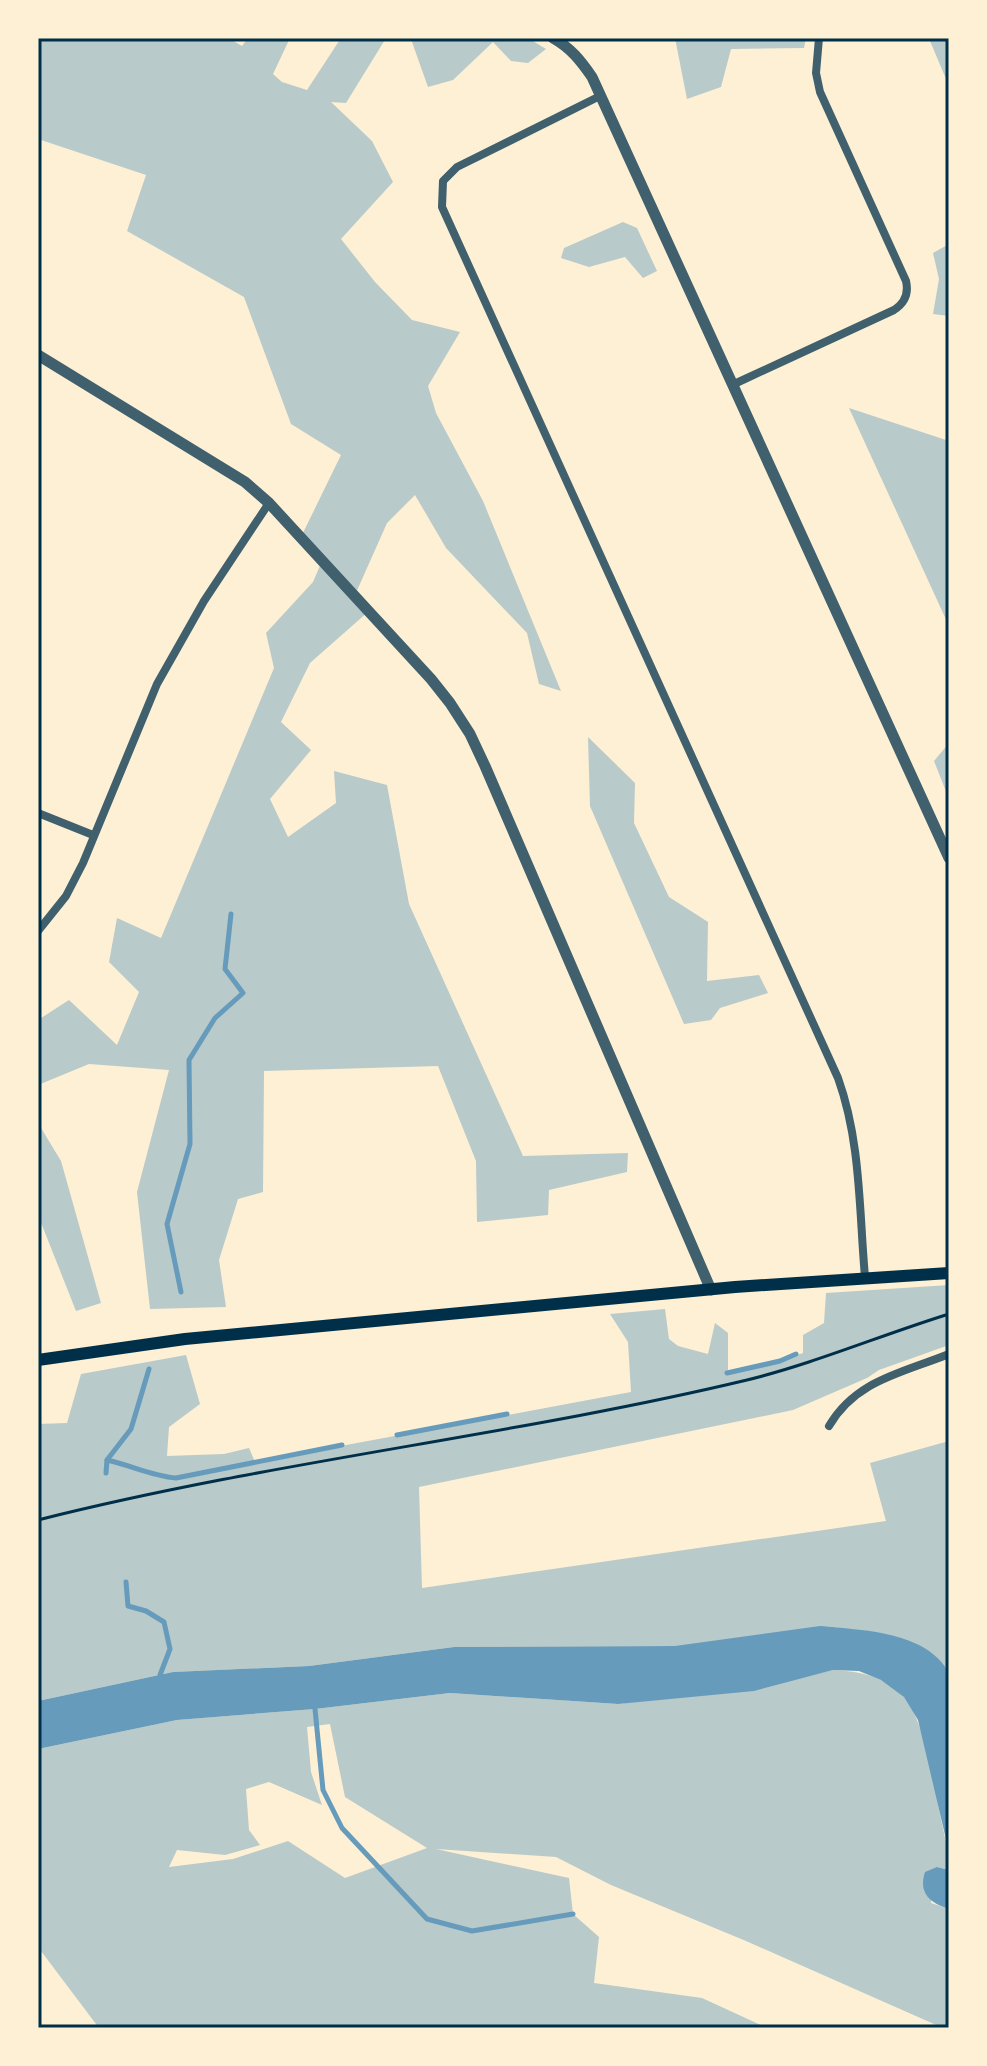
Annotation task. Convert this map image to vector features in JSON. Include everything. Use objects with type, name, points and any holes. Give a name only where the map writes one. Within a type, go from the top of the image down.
[{"type":"main road","points":[[38,1360],[185,1339],[789,1283],[949,1273]]},
{"type":"street","points":[[553,38],[568,42],[600,96],[949,858]]},
{"type":"street","points":[[732,385],[900,307],[907,295],[906,281],[820,92],[816,73],[819,38]]},
{"type":"street","points":[[600,96],[457,167],[443,181],[442,207],[838,1078],[849,1109],[855,1141],[865,1277]]},
{"type":"street","points":[[38,355],[245,482],[269,503],[450,703],[470,734],[711,1290]]},
{"type":"street","points":[[38,931],[66,896],[83,863],[157,684],[204,601],[269,503]]},
{"type":"street","points":[[38,813],[93,835]]},
{"type":"street","points":[[829,1426],[840,1408],[868,1386],[949,1354]]},
{"type":"path","points":[[38,1520],[158,1493],[681,1395],[792,1367],[949,1314]]},
{"type":"shaded area","points":[[38,38],[228,38],[242,46],[248,38],[290,38],[273,74],[282,82],[307,90],[341,38],[386,38],[346,103],[331,102],[372,141],[393,182],[341,239],[375,282],[412,320],[460,332],[428,386],[436,413],[483,501],[561,691],[539,684],[527,633],[446,548],[415,495],[387,523],[355,595],[369,611],[310,663],[281,722],[311,750],[270,799],[288,837],[336,803],[334,771],[387,785],[409,904],[523,1156],[628,1153],[627,1172],[549,1190],[548,1215],[477,1222],[476,1161],[438,1066],[264,1071],[263,1192],[238,1199],[219,1260],[226,1307],[150,1309],[137,1192],[169,1070],[89,1064],[38,1085],[38,1020],[69,1000],[117,1045],[139,992],[109,962],[117,918],[161,938],[274,668],[266,633],[313,582],[322,561],[301,537],[341,455],[291,424],[244,297],[127,231],[146,175],[38,139]]},
{"type":"shaded area","points":[[414,38],[528,38],[546,49],[528,63],[511,61],[493,42],[453,80],[428,87],[412,42]]},
{"type":"shaded area","points":[[675,38],[806,38],[804,48],[731,49],[721,87],[687,99]]},
{"type":"shaded area","points":[[931,38],[949,38],[949,86],[930,41]]},
{"type":"shaded area","points":[[623,222],[637,228],[657,271],[643,278],[625,257],[589,267],[561,258],[564,248]]},
{"type":"shaded area","points":[[949,244],[949,316],[933,314],[939,279],[933,253]]},
{"type":"shaded area","points":[[849,408],[949,441],[949,626]]},
{"type":"shaded area","points":[[588,737],[635,783],[634,823],[669,897],[708,922],[707,981],[759,975],[768,993],[720,1008],[711,1020],[684,1024],[590,806]]},
{"type":"shaded area","points":[[949,743],[949,799],[934,761]]},
{"type":"shaded area","points":[[38,1123],[61,1161],[101,1303],[76,1311],[38,1215]]},
{"type":"shaded area","points":[[949,1285],[949,1345],[879,1370],[793,1410],[419,1487],[422,1588],[886,1521],[870,1463],[949,1441],[949,1673],[947,1668],[675,1646],[454,1647],[309,1666],[173,1672],[38,1701],[38,1424],[67,1423],[81,1374],[186,1355],[200,1404],[169,1427],[167,1456],[224,1454],[249,1448],[255,1462],[631,1392],[628,1342],[610,1314],[665,1309],[669,1339],[678,1346],[708,1354],[715,1323],[728,1333],[728,1373],[803,1353],[803,1335],[824,1323],[826,1293]]},
{"type":"shaded area","points":[[833,1670],[872,1676],[898,1691],[914,1712],[926,1750],[949,1852],[949,1870],[937,1867],[931,1903],[949,1909],[949,2028],[611,1885],[556,1857],[436,1849],[569,1878],[573,1914],[599,1937],[594,1983],[702,1998],[767,2028],[99,2028],[38,1947],[38,1749],[177,1720],[315,1709],[450,1693],[618,1704],[800,1678]],"holes":[[[330,1724],[345,1797],[427,1848],[345,1878],[288,1841],[233,1859],[169,1867],[177,1850],[225,1855],[260,1845],[249,1830],[246,1789],[269,1782],[322,1805],[311,1772],[307,1727]]]},
{"type":"water","points":[[820,1626],[892,1635],[909,1641],[939,1659],[949,1673],[949,1852],[918,1720],[904,1697],[881,1680],[859,1671],[833,1670],[754,1691],[618,1704],[450,1693],[315,1709],[177,1720],[38,1749],[38,1701],[173,1672],[309,1666],[454,1647],[675,1646]]},
{"type":"water","points":[[937,1867],[949,1870],[949,1909],[931,1900],[923,1886],[925,1872]]},
{"type":"waterway","points":[[181,1292],[167,1224],[190,1144],[189,1060],[215,1018],[243,993],[225,969],[231,914]]},
{"type":"waterway","points":[[727,1373],[780,1361],[796,1354]]},
{"type":"waterway","points":[[106,1473],[107,1460],[131,1429],[149,1369]]},
{"type":"waterway","points":[[397,1435],[507,1414]]},
{"type":"waterway","points":[[107,1460],[176,1478],[342,1445]]},
{"type":"waterway","points":[[126,1582],[128,1606],[146,1611],[164,1622],[170,1649],[160,1675]]},
{"type":"waterway","points":[[315,1709],[323,1790],[342,1828],[427,1919],[472,1931],[573,1914]]}]
